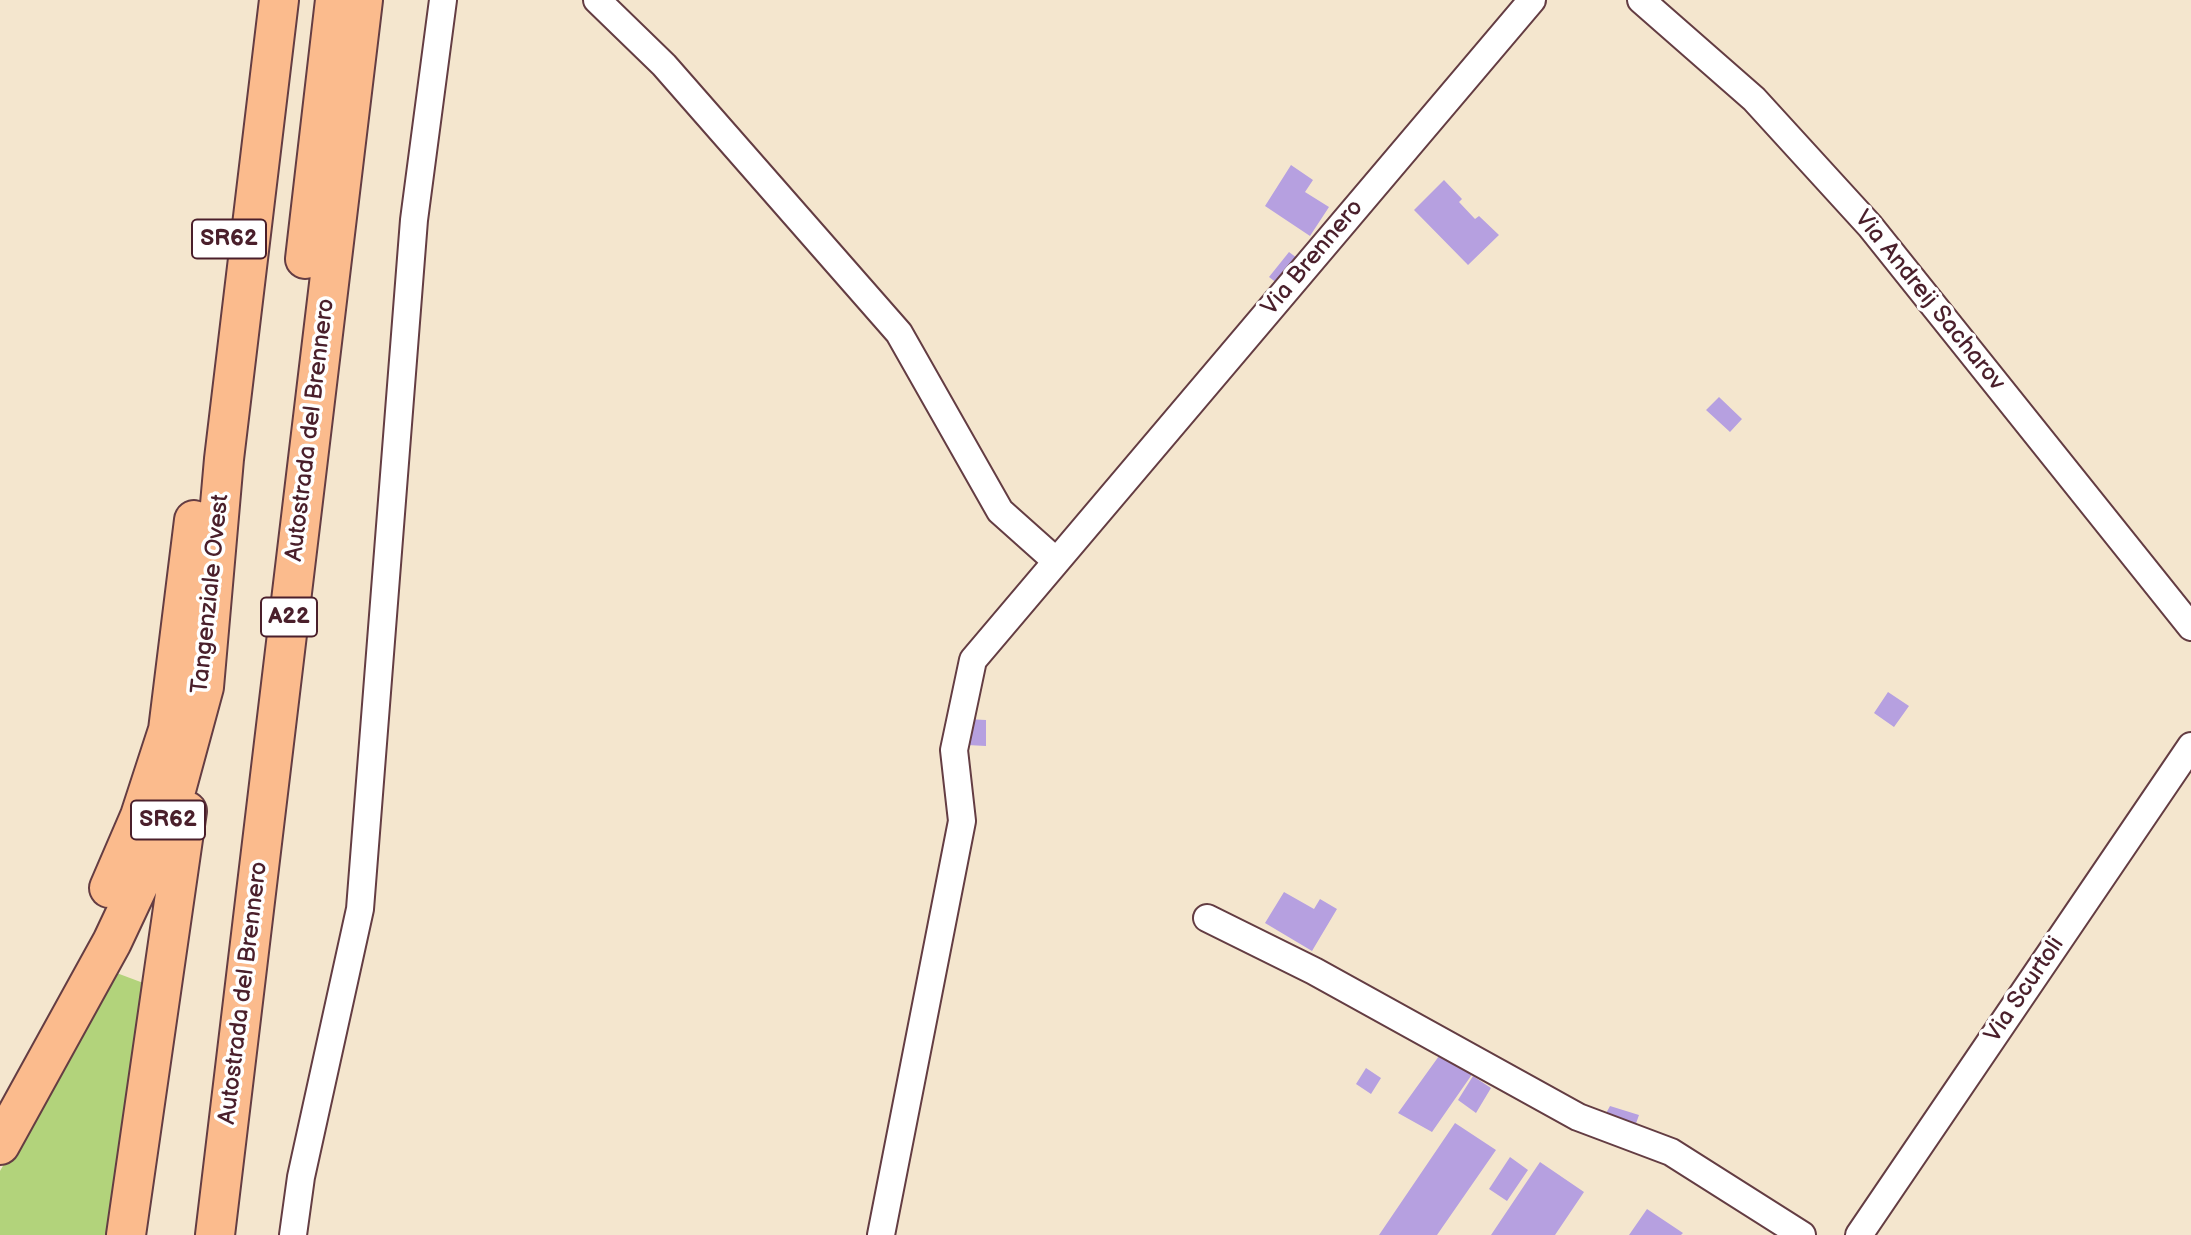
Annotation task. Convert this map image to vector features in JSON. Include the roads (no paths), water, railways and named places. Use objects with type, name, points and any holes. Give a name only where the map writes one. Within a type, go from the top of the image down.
[{"type":"highway","name":"Tangenziale Ovest","points":[[4,1087],[102,905],[140,816],[168,730],[257,0]]},
{"type":"highway","name":"Tangenziale Ovest","points":[[0,1145],[112,942],[166,827],[204,687],[224,459],[279,0]]},
{"type":"highway","name":"Autostrada del Brennero","points":[[190,1235],[335,0]]},
{"type":"highway","name":"Autostrada del Brennero","points":[[215,1235],[363,0]]},
{"type":"highway","points":[[126,1235],[204,687]]},
{"type":"street","points":[[293,1235],[302,1177],[360,909],[414,220],[443,0]]},
{"type":"street","points":[[597,0],[664,65],[899,333],[1000,511],[1056,561]]},
{"type":"street","name":"Via Brennero","points":[[881,1235],[962,821],[954,750],[973,660],[1532,0]]},
{"type":"street","name":"Via Andreij Sacharov","points":[[1642,0],[1754,99],[1870,226],[2191,627]]},
{"type":"street","name":"Via Scurtoli","points":[[1859,1235],[2191,746]]},
{"type":"street","points":[[1206,918],[1314,971],[1578,1117],[1671,1152],[1802,1235]]}]
